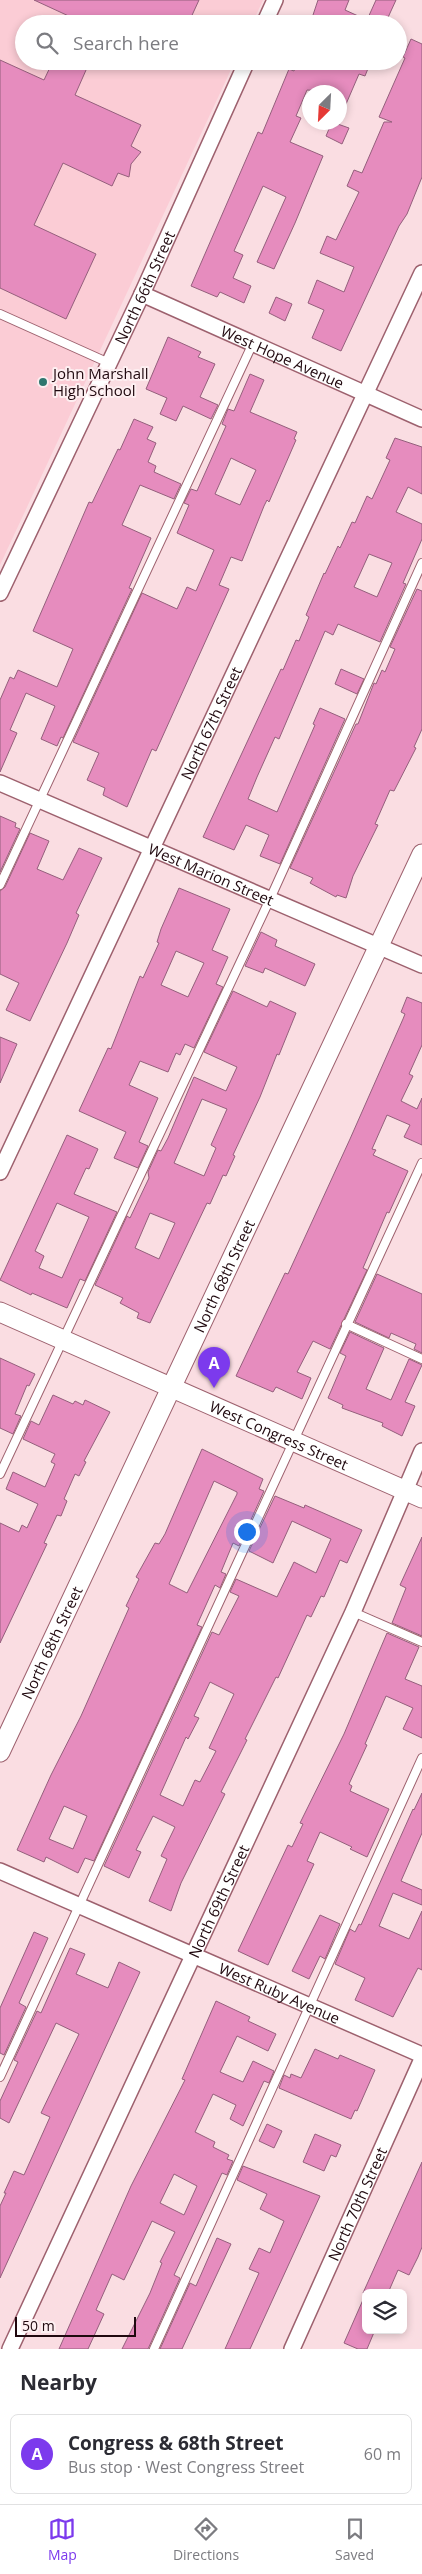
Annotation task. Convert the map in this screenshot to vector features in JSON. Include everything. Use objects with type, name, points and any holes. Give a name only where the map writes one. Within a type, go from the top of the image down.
[{"type":"street","points":[[268,15],[275,0]]},
{"type":"street","name":"North 66th Street","points":[[0,593],[142,294],[243,70]]},
{"type":"street","name":"North 67th Street","points":[[0,1172],[150,848],[422,273]]},
{"type":"street","name":"West Hope Avenue","points":[[142,294],[422,419]]},
{"type":"street","name":"West Marion Street","points":[[0,783],[422,964]]},
{"type":"street","name":"North 68th Street","points":[[0,1752],[422,854]]},
{"type":"street","name":"West Congress Street","points":[[0,1312],[414,1494]]},
{"type":"street","name":"North 69th Street","points":[[10,2349],[353,1612],[414,1494],[422,1451]]},
{"type":"street","name":"West Ruby Avenue","points":[[0,1870],[192,1956],[422,2055]]},
{"type":"street","name":"North 70th Street","points":[[292,2349],[422,2059]]},
{"type":"lane","points":[[0,314],[109,363]]},
{"type":"lane","points":[[0,885],[253,343]]},
{"type":"lane","points":[[0,1474],[270,899],[422,563]]},
{"type":"lane","points":[[0,2077],[346,1324],[422,1163]]},
{"type":"lane","points":[[346,1324],[422,1359]]},
{"type":"lane","points":[[353,1612],[422,1642]]},
{"type":"lane","points":[[154,2349],[422,1758]]},
{"type":"shaded area","name":"John Marshall High School","points":[[0,0],[263,0],[256,15],[15,15],[15,70],[231,70],[0,565]]},
{"type":"building","points":[[34,0],[199,0],[192,15],[66,15]]},
{"type":"building","points":[[318,0],[349,0],[345,10],[356,15],[313,15]]},
{"type":"building","points":[[376,0],[396,0],[389,15],[369,15]]},
{"type":"building","points":[[411,39],[422,44],[422,177],[407,214],[399,226],[341,351],[312,338],[324,310],[308,303],[317,280],[344,292],[354,267],[320,253],[327,236],[336,240],[359,192],[347,186],[354,170],[362,173],[384,122],[392,122],[379,117],[400,70],[407,70],[407,48]]},
{"type":"building","points":[[0,60],[15,67],[15,70],[22,70],[44,80],[49,70],[86,70],[75,95],[141,125],[131,146],[141,152],[131,164],[129,177],[118,173],[112,186],[63,163],[34,225],[96,254],[66,319],[0,288]]},
{"type":"building","points":[[289,70],[367,70],[365,76],[359,74],[347,102],[347,85],[302,85],[302,102],[296,116],[301,118],[290,142],[323,156],[274,269],[257,262],[286,197],[263,186],[234,251],[243,255],[233,278],[251,286],[244,303],[220,292],[217,297],[191,286],[258,132],[262,134]]},
{"type":"building","points":[[347,127],[349,128],[342,144],[326,136],[329,130],[347,130]]},
{"type":"building","points":[[276,297],[292,304],[285,321],[269,313]]},
{"type":"building","points":[[168,337],[201,352],[198,357],[215,364],[200,397],[218,405],[211,419],[183,406],[176,421],[160,414],[167,398],[146,389]]},
{"type":"building","points":[[250,374],[264,380],[250,412],[297,432],[294,439],[296,440],[269,502],[267,500],[264,506],[242,561],[231,557],[219,585],[229,589],[156,751],[152,749],[127,807],[103,795],[105,788],[87,780],[99,753],[73,742],[142,593],[177,609],[187,587],[196,591],[214,550],[177,533],[189,505],[184,503],[191,489],[197,491],[226,426],[222,424],[228,409],[234,411]],"holes":[[[231,458],[256,470],[240,505],[215,494]]]},
{"type":"building","points":[[134,419],[153,427],[147,439],[156,443],[148,462],[156,466],[154,472],[181,484],[174,499],[140,485],[122,525],[151,538],[129,588],[132,589],[63,738],[61,737],[57,746],[41,739],[55,706],[26,693],[10,730],[17,733],[0,772],[0,700],[10,677],[14,679],[18,670],[57,687],[73,649],[33,631],[89,502],[92,503]]},
{"type":"building","points":[[395,438],[422,447],[422,494],[408,487],[396,512],[422,524],[422,539],[403,583],[406,584],[380,642],[338,624],[333,635],[325,631],[279,739],[275,737],[257,777],[248,799],[277,812],[315,725],[313,724],[320,708],[345,719],[280,864],[260,856],[269,835],[246,825],[234,850],[203,837],[281,669],[283,670],[296,640],[299,641],[309,617],[306,615],[324,573],[338,546],[340,548],[352,522],[355,523],[367,496],[372,499],[390,460],[386,458]],"holes":[[[369,554],[392,563],[377,597],[354,587]]]},
{"type":"building","points":[[417,589],[422,591],[422,729],[414,747],[416,748],[394,791],[390,790],[375,824],[378,825],[353,876],[346,898],[337,895],[336,897],[310,883],[313,878],[290,868],[356,724],[358,724],[374,683],[376,684],[382,670],[385,672],[395,649],[390,647]]},
{"type":"building","points":[[341,669],[364,679],[357,694],[335,684]]},
{"type":"building","points":[[0,816],[16,823],[15,827],[20,829],[0,872]]},
{"type":"building","points":[[30,833],[49,841],[37,869],[63,880],[79,848],[102,858],[76,913],[79,915],[67,943],[30,1021],[6,1010],[19,983],[0,974],[0,891],[5,887]]},
{"type":"building","points":[[179,888],[230,909],[212,950],[228,957],[216,984],[223,987],[194,1048],[185,1044],[180,1055],[176,1053],[168,1072],[140,1061],[129,1085],[158,1098],[139,1142],[148,1146],[138,1168],[114,1158],[126,1132],[79,1111],[108,1048],[111,1049],[140,976],[143,978],[159,943],[157,942]],"holes":[[[176,951],[204,963],[188,997],[161,985]]]},
{"type":"building","points":[[261,932],[277,940],[275,946],[315,964],[305,986],[265,968],[263,973],[245,966]]},
{"type":"building","points":[[233,991],[267,1007],[270,1001],[296,1013],[233,1155],[235,1156],[226,1176],[223,1175],[210,1204],[207,1203],[150,1323],[137,1318],[139,1313],[120,1303],[123,1298],[95,1285],[127,1216],[130,1218],[149,1178],[148,1172],[158,1150],[161,1151],[168,1138],[194,1077],[226,1091],[237,1067],[204,1052]],"holes":[[[202,1099],[227,1109],[211,1145],[216,1148],[204,1176],[174,1163]],[[150,1213],[175,1223],[159,1259],[135,1248]]]},
{"type":"building","points":[[407,997],[422,1003],[422,1045],[409,1074],[413,1076],[401,1101],[417,1109],[422,1098],[422,1145],[404,1137],[410,1125],[387,1115],[372,1149],[376,1150],[373,1155],[408,1171],[389,1213],[387,1212],[363,1268],[367,1270],[330,1349],[313,1341],[297,1372],[311,1378],[302,1399],[276,1387],[273,1392],[236,1376],[285,1273],[288,1274],[350,1139],[403,1019],[405,1014],[401,1012]]},
{"type":"building","points":[[0,1037],[17,1044],[0,1083]]},
{"type":"building","points":[[67,1135],[98,1149],[89,1169],[86,1168],[74,1194],[117,1212],[85,1281],[80,1279],[67,1308],[32,1293],[31,1295],[0,1280]],"holes":[[[57,1203],[89,1217],[62,1278],[39,1268],[44,1256],[35,1251]]]},
{"type":"building","points":[[377,1274],[422,1294],[422,1353],[414,1349],[416,1344],[391,1333],[389,1338],[355,1322]]},
{"type":"building","points":[[350,1332],[384,1348],[366,1389],[391,1400],[409,1359],[422,1365],[405,1402],[415,1406],[402,1436],[382,1426],[383,1423],[342,1408],[343,1405],[328,1398],[346,1356],[340,1353]]},
{"type":"building","points":[[0,1358],[35,1374],[29,1386],[27,1385],[15,1414],[21,1416],[13,1434],[0,1428]]},
{"type":"building","points":[[53,1395],[73,1404],[75,1401],[83,1405],[85,1400],[110,1412],[84,1461],[86,1462],[79,1476],[75,1474],[64,1499],[67,1501],[61,1516],[57,1515],[44,1543],[47,1544],[0,1643],[0,1523],[19,1532],[22,1525],[27,1528],[38,1504],[6,1489],[13,1472],[45,1487],[55,1464],[51,1462],[55,1454],[23,1439],[31,1421],[39,1425]]},
{"type":"building","points":[[202,1449],[263,1479],[259,1489],[264,1491],[239,1546],[233,1543],[221,1572],[226,1574],[220,1588],[215,1585],[197,1625],[202,1627],[94,1861],[85,1858],[78,1873],[46,1857],[44,1862],[17,1850],[51,1775],[81,1716],[129,1608],[126,1606],[139,1579],[136,1577],[155,1543],[159,1544]],"holes":[[[214,1481],[237,1492],[237,1494],[187,1593],[169,1584]],[[64,1806],[87,1816],[73,1849],[49,1839]]]},
{"type":"building","points":[[275,1496],[304,1508],[305,1505],[362,1530],[347,1563],[340,1560],[324,1597],[321,1596],[311,1617],[307,1615],[278,1678],[276,1677],[245,1739],[247,1740],[221,1792],[225,1794],[181,1883],[171,1911],[149,1901],[167,1859],[161,1856],[175,1827],[153,1816],[136,1850],[141,1852],[129,1878],[104,1866],[212,1632],[219,1635],[239,1596],[230,1592],[236,1579],[277,1597],[294,1562],[316,1573],[331,1539],[292,1521],[273,1563],[249,1551]],"holes":[[[210,1682],[234,1694],[209,1748],[216,1751],[200,1782],[195,1780],[183,1806],[160,1795],[186,1737],[188,1739],[199,1718],[194,1716]]]},
{"type":"building","points":[[422,1537],[422,1636],[392,1623],[406,1588],[400,1585]]},
{"type":"building","points":[[387,1633],[419,1647],[405,1679],[422,1686],[422,1738],[403,1729],[413,1708],[386,1696],[349,1784],[352,1786],[350,1791],[389,1809],[367,1857],[350,1849],[352,1847],[320,1832],[307,1861],[314,1864],[268,1965],[238,1951],[288,1845],[292,1847],[303,1824],[300,1823],[344,1734]]},
{"type":"building","points":[[422,1793],[422,1833],[401,1881],[422,1890],[422,1905],[393,1893],[379,1926],[409,1939],[422,1911],[422,1970],[418,1968],[393,2017],[355,2000],[365,1978],[335,1964],[350,1929],[355,1932],[359,1924],[361,1925]]},
{"type":"building","points":[[320,1915],[340,1924],[325,1959],[320,1956],[309,1979],[292,1971]]},
{"type":"building","points":[[34,1932],[48,1938],[19,2003],[26,2007],[4,2055],[0,2053],[0,2008]]},
{"type":"building","points":[[70,1948],[85,1954],[76,1974],[108,1988],[119,1962],[140,1972],[0,2278],[0,2206],[6,2193],[4,2193],[14,2171],[24,2175],[50,2117],[41,2113],[79,2034],[56,2023],[9,2123],[0,2118],[0,2101],[18,2062],[14,2060],[37,2011],[41,2013]]},
{"type":"building","points":[[216,2001],[250,2017],[248,2021],[276,2034],[268,2051],[237,2036],[220,2072],[243,2082],[253,2061],[274,2071],[269,2083],[264,2081],[243,2126],[230,2119],[236,2105],[213,2094],[195,2132],[215,2142],[213,2147],[229,2155],[227,2159],[233,2161],[227,2175],[222,2173],[174,2275],[180,2278],[148,2349],[122,2349],[150,2293],[162,2263],[160,2262],[175,2232],[152,2221],[124,2280],[112,2274],[96,2310],[104,2314],[88,2349],[59,2349],[131,2186],[185,2080],[182,2079]],"holes":[[[174,2174],[197,2186],[184,2215],[160,2203]]]},
{"type":"building","points":[[315,2049],[338,2059],[340,2055],[375,2070],[357,2111],[355,2110],[351,2119],[279,2088],[284,2075],[290,2078],[291,2074],[301,2078]]},
{"type":"building","points":[[267,2124],[282,2131],[274,2148],[259,2141]]},
{"type":"building","points":[[315,2134],[341,2145],[336,2157],[331,2155],[324,2171],[303,2162]]},
{"type":"building","points":[[422,2162],[422,2247],[418,2257],[409,2275],[398,2270],[390,2289],[365,2289]]},
{"type":"building","points":[[243,2166],[320,2196],[250,2349],[225,2349],[259,2273],[249,2269],[259,2248],[270,2253],[284,2221],[260,2209],[267,2194],[237,2180]]},
{"type":"building","points":[[217,2238],[231,2244],[182,2349],[160,2349],[190,2283],[196,2286]]},
{"type":"building","points":[[362,2302],[362,2334],[373,2334],[367,2349],[358,2349],[344,2343]]},
{"type":"place","name":"John Marshall High School","points":[[43,382]]},
{"type":"place","name":"Congress & 68th Street","points":[[214,1388]]}]
